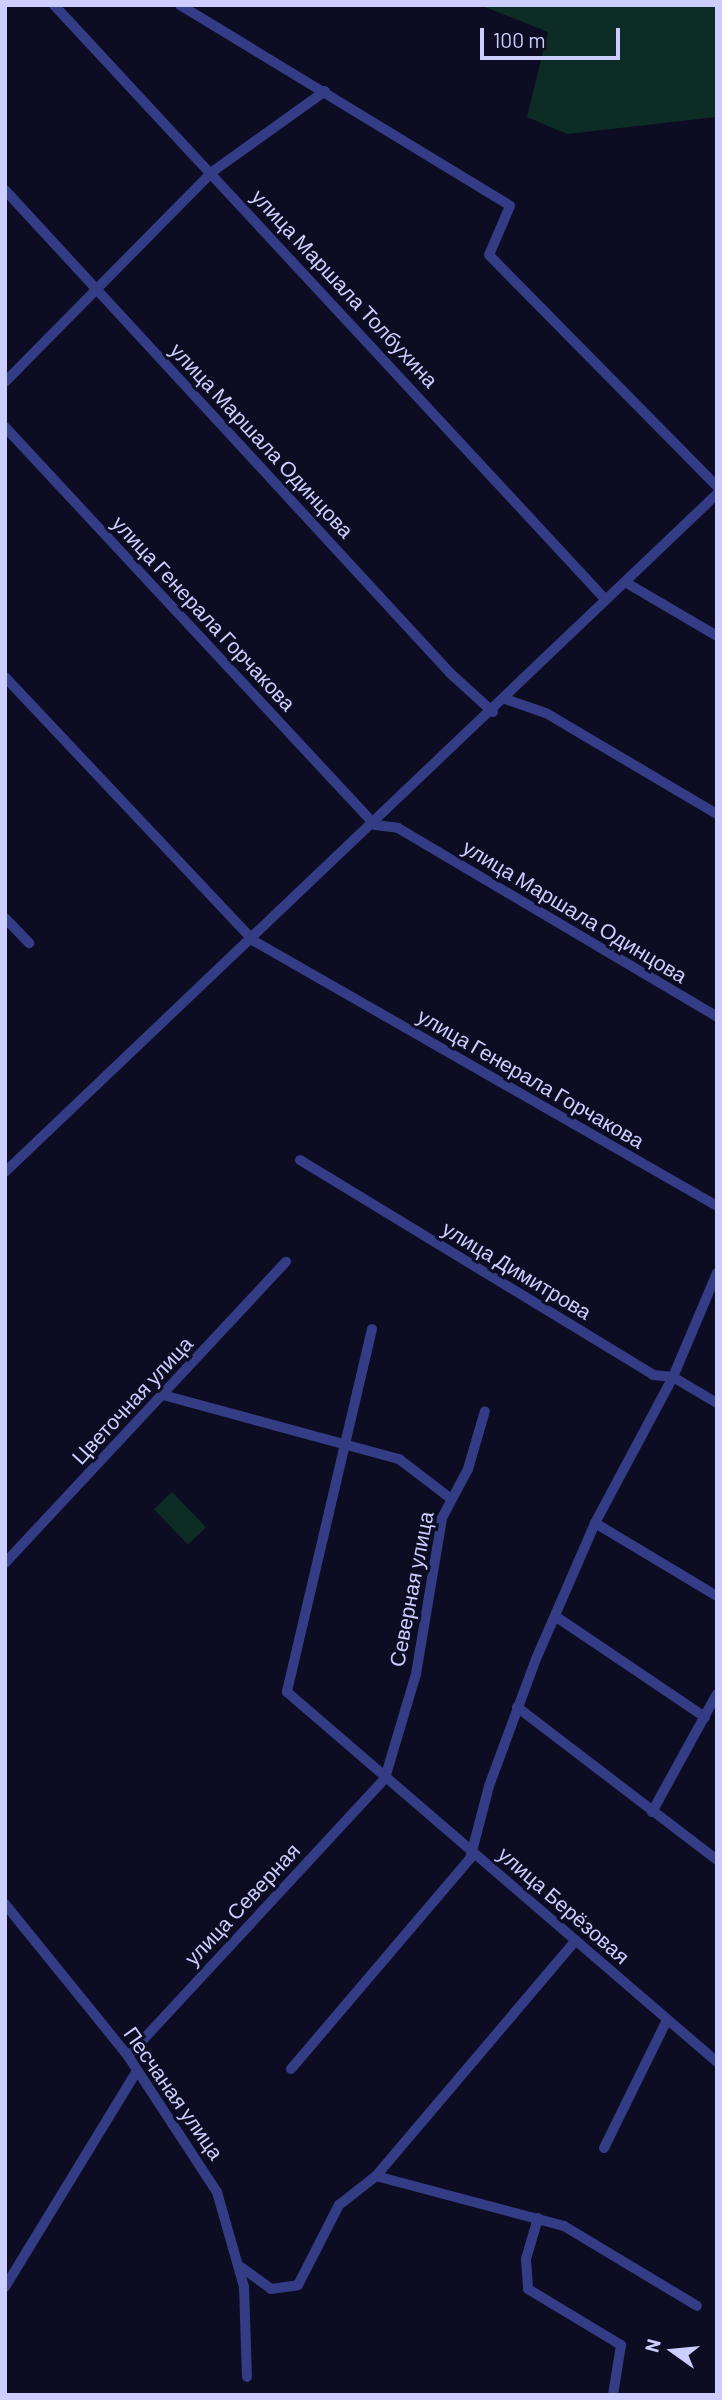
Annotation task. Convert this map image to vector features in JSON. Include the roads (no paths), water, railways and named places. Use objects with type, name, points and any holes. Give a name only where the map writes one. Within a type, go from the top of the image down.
[{"type":"street","name":"улица Маршала Толбухина","points":[[54,5],[212,172],[605,599]]},
{"type":"street","points":[[180,5],[510,206],[489,255],[717,486]]},
{"type":"street","points":[[5,382],[99,291],[212,172],[325,91]]},
{"type":"street","name":"улица Маршала Одинцова","points":[[5,190],[450,673],[493,712]]},
{"type":"street","name":"улица Генерала Горчакова","points":[[5,427],[375,825]]},
{"type":"street","points":[[5,1172],[254,941],[493,712],[605,599],[717,494]]},
{"type":"street","points":[[625,582],[717,636]]},
{"type":"street","points":[[5,677],[254,941]]},
{"type":"street","points":[[505,699],[546,713],[717,814]]},
{"type":"street","name":"улица Маршала Одинцова","points":[[375,825],[398,828],[717,1017]]},
{"type":"street","points":[[5,918],[29,943]]},
{"type":"street","name":"улица Генерала Горчакова","points":[[254,941],[717,1206]]},
{"type":"street","name":"улица Димитрова","points":[[300,1160],[653,1375],[673,1377],[717,1403]]},
{"type":"street","name":"Цветочная улица","points":[[5,1563],[286,1262]]},
{"type":"street","points":[[292,2069],[472,1851],[517,1707],[594,1522],[673,1377],[717,1273]]},
{"type":"street","points":[[342,1444],[372,1329]]},
{"type":"street","points":[[163,1395],[405,1462],[450,1498]]},
{"type":"street","name":"Северная улица","points":[[385,1778],[416,1674],[450,1498],[468,1469],[485,1411]]},
{"type":"street","name":"улица Берёзовая","points":[[342,1444],[287,1692],[717,2063]]},
{"type":"street","points":[[594,1522],[717,1596]]},
{"type":"street","points":[[555,1616],[705,1717]]},
{"type":"street","points":[[652,1812],[717,1694]]},
{"type":"street","points":[[517,1707],[717,1860]]},
{"type":"street","name":"улица Северная","points":[[128,2056],[385,1778]]},
{"type":"street","name":"Песчаная улица","points":[[5,1904],[128,2056],[217,2192],[239,2264],[247,2377]]},
{"type":"street","points":[[239,2264],[271,2289],[298,2284],[339,2205],[376,2176],[576,1940]]},
{"type":"street","points":[[604,2148],[667,2020]]},
{"type":"street","points":[[5,2287],[137,2071]]},
{"type":"street","points":[[376,2176],[564,2226],[697,2306]]},
{"type":"street","points":[[538,2218],[526,2259],[528,2289],[621,2345],[613,2395]]}]
